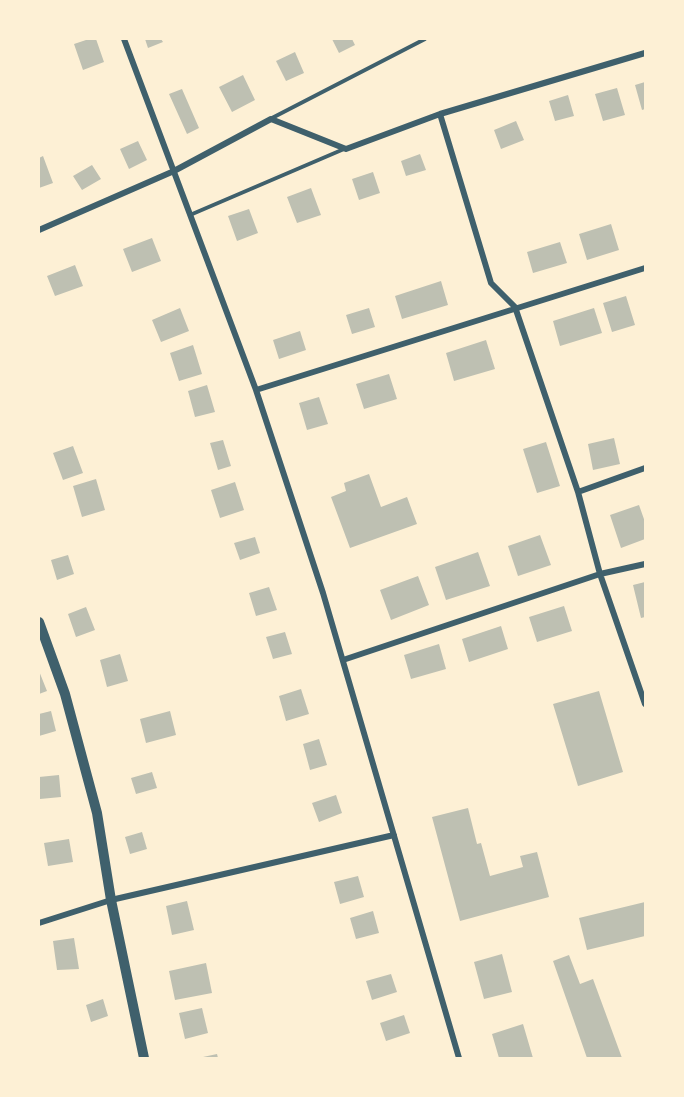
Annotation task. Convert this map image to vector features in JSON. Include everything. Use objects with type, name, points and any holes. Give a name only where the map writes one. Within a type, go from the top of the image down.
[{"type":"street","points":[[124,39],[256,390],[343,660],[459,1058]]},
{"type":"street","points":[[39,230],[174,171],[271,118],[346,148],[441,114],[645,53]]},
{"type":"street","points":[[441,114],[491,283],[515,307],[578,492],[600,574],[645,704]]},
{"type":"street","points":[[256,390],[645,268]]},
{"type":"street","points":[[578,492],[645,468]]},
{"type":"street","points":[[343,660],[600,574],[645,564]]},
{"type":"street","points":[[39,622],[64,694],[97,813],[111,900],[144,1058]]},
{"type":"street","points":[[39,923],[111,900],[394,835]]},
{"type":"lane","points":[[271,118],[425,39]]},
{"type":"lane","points":[[190,215],[346,148]]},
{"type":"building","points":[[96,39],[104,62],[83,70],[74,44]]},
{"type":"building","points":[[145,39],[161,39],[163,42],[148,48]]},
{"type":"building","points":[[332,39],[352,39],[355,45],[339,53]]},
{"type":"building","points":[[295,52],[304,73],[286,81],[276,61]]},
{"type":"building","points":[[243,75],[255,100],[232,112],[219,87]]},
{"type":"building","points":[[645,82],[645,109],[642,110],[635,85]]},
{"type":"building","points":[[617,88],[625,115],[603,121],[595,94]]},
{"type":"building","points":[[182,89],[199,128],[187,134],[169,94]]},
{"type":"building","points":[[568,95],[574,116],[555,121],[549,101]]},
{"type":"building","points":[[516,121],[524,140],[501,149],[494,130]]},
{"type":"building","points":[[138,141],[147,160],[129,169],[120,149]]},
{"type":"building","points":[[420,154],[426,170],[406,176],[401,161]]},
{"type":"building","points":[[43,156],[53,183],[39,188],[39,158]]},
{"type":"building","points":[[92,165],[101,179],[82,190],[73,176]]},
{"type":"building","points":[[373,172],[380,193],[359,200],[352,179]]},
{"type":"building","points":[[311,188],[321,215],[297,223],[287,197]]},
{"type":"building","points":[[249,209],[258,233],[237,241],[228,216]]},
{"type":"building","points":[[611,224],[619,250],[587,260],[579,234]]},
{"type":"building","points":[[152,238],[161,261],[132,272],[123,249]]},
{"type":"building","points":[[560,242],[567,263],[533,273],[527,252]]},
{"type":"building","points":[[75,265],[83,286],[55,296],[47,276]]},
{"type":"building","points":[[441,281],[448,305],[402,319],[395,296]]},
{"type":"building","points":[[626,296],[635,325],[612,332],[603,303]]},
{"type":"building","points":[[180,308],[189,331],[161,342],[152,320]]},
{"type":"building","points":[[369,308],[375,327],[352,334],[346,315]]},
{"type":"building","points":[[594,308],[602,333],[560,346],[553,321]]},
{"type":"building","points":[[300,331],[306,350],[279,359],[273,340]]},
{"type":"building","points":[[486,340],[495,369],[454,381],[446,353]]},
{"type":"building","points":[[193,345],[202,374],[179,381],[170,353]]},
{"type":"building","points":[[389,374],[397,399],[364,409],[356,384]]},
{"type":"building","points":[[207,385],[215,412],[195,417],[188,391]]},
{"type":"building","points":[[319,397],[328,424],[307,430],[299,403]]},
{"type":"building","points":[[614,438],[620,464],[593,470],[588,444]]},
{"type":"building","points":[[223,440],[231,466],[218,470],[210,443]]},
{"type":"building","points":[[546,442],[560,486],[537,493],[523,449]]},
{"type":"building","points":[[73,446],[83,473],[63,480],[53,453]]},
{"type":"building","points":[[369,474],[381,507],[407,497],[417,524],[350,548],[331,497],[346,491],[344,483]]},
{"type":"building","points":[[96,479],[105,510],[82,517],[73,486]]},
{"type":"building","points":[[235,482],[244,510],[220,518],[211,490]]},
{"type":"building","points":[[639,505],[645,522],[645,539],[621,548],[610,515]]},
{"type":"building","points":[[540,535],[551,565],[518,576],[508,546]]},
{"type":"building","points":[[255,537],[260,553],[240,560],[234,543]]},
{"type":"building","points":[[478,552],[490,586],[446,600],[435,567]]},
{"type":"building","points":[[68,555],[74,574],[57,580],[51,560]]},
{"type":"building","points":[[418,576],[429,605],[391,620],[380,590]]},
{"type":"building","points":[[645,582],[645,617],[641,618],[633,585]]},
{"type":"building","points":[[269,587],[277,610],[256,616],[249,593]]},
{"type":"building","points":[[564,606],[572,631],[537,642],[529,617]]},
{"type":"building","points":[[86,607],[95,630],[76,637],[68,614]]},
{"type":"building","points":[[501,626],[508,649],[469,662],[462,639]]},
{"type":"building","points":[[285,632],[292,654],[273,659],[266,637]]},
{"type":"building","points":[[439,644],[446,669],[411,679],[404,655]]},
{"type":"building","points":[[120,654],[128,681],[107,687],[100,660]]},
{"type":"building","points":[[39,671],[47,691],[39,694]]},
{"type":"building","points":[[301,689],[309,714],[286,721],[279,696]]},
{"type":"building","points":[[599,691],[623,772],[578,786],[553,704]]},
{"type":"building","points":[[51,711],[56,731],[39,736],[39,714]]},
{"type":"building","points":[[170,711],[176,735],[146,743],[140,719]]},
{"type":"building","points":[[319,739],[327,765],[310,770],[303,744]]},
{"type":"building","points":[[152,772],[157,788],[136,794],[131,778]]},
{"type":"building","points":[[59,775],[61,797],[40,799],[39,777]]},
{"type":"building","points":[[336,795],[342,813],[319,822],[312,803]]},
{"type":"building","points":[[468,808],[477,844],[481,843],[490,876],[523,867],[520,856],[537,852],[549,897],[460,921],[432,817]]},
{"type":"building","points":[[142,832],[147,849],[130,854],[125,837]]},
{"type":"building","points":[[69,839],[73,862],[48,866],[44,843]]},
{"type":"building","points":[[358,876],[364,897],[340,904],[334,882]]},
{"type":"building","points":[[187,901],[194,930],[172,935],[166,906]]},
{"type":"building","points":[[645,902],[645,936],[587,950],[579,918]]},
{"type":"building","points":[[373,911],[379,933],[356,939],[350,918]]},
{"type":"building","points":[[74,938],[79,969],[57,970],[53,941]]},
{"type":"building","points":[[502,954],[512,992],[484,999],[474,962]]},
{"type":"building","points":[[569,955],[580,984],[593,979],[622,1058],[587,1058],[553,961]]},
{"type":"building","points":[[206,963],[212,993],[175,1000],[169,971]]},
{"type":"building","points":[[391,974],[397,992],[372,1000],[366,981]]},
{"type":"building","points":[[103,999],[108,1016],[91,1022],[86,1005]]},
{"type":"building","points":[[202,1008],[208,1033],[185,1039],[179,1013]]},
{"type":"building","points":[[404,1015],[410,1033],[386,1041],[380,1023]]},
{"type":"building","points":[[523,1024],[533,1058],[499,1058],[492,1034]]},
{"type":"building","points":[[217,1054],[218,1058],[203,1058],[203,1057]]}]
